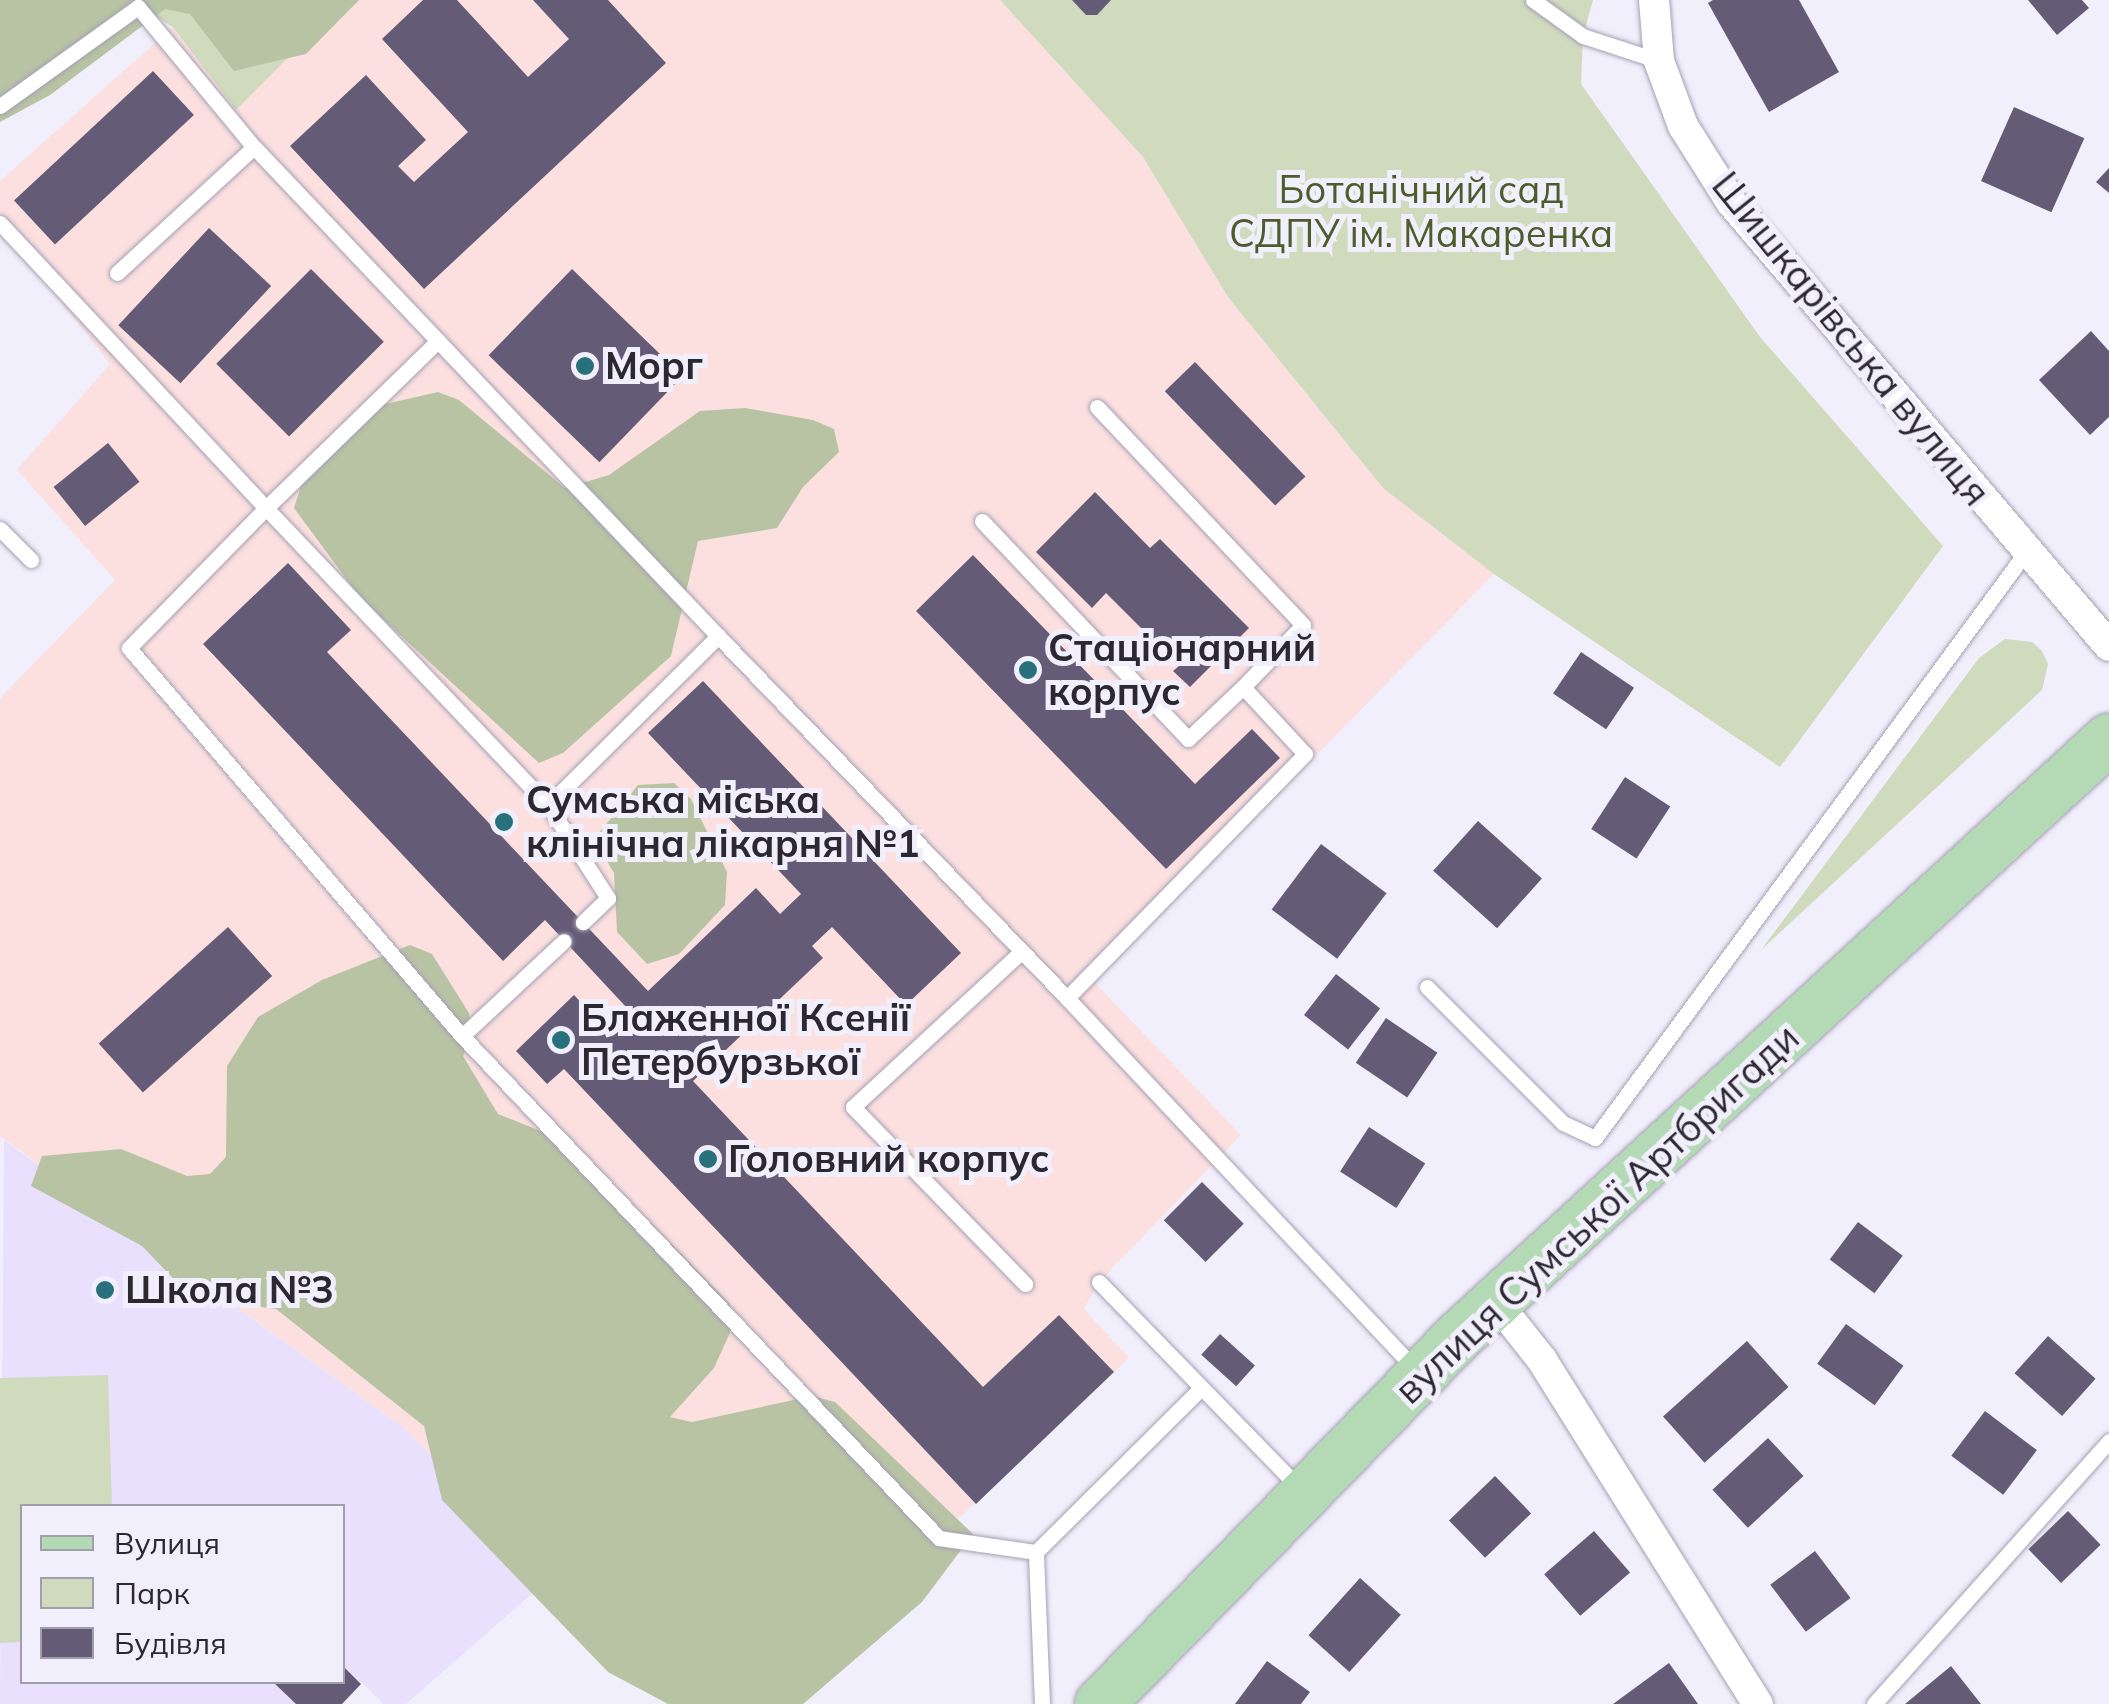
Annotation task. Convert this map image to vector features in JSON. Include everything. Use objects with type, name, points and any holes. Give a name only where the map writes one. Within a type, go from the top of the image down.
[{"type":"main road","name":"вулиця Сумської Артбригади","points":[[1100,1704],[1496,1303],[2109,739]]},
{"type":"street","name":"Шишкарівська вулиця","points":[[1654,0],[1660,61],[1684,126],[1732,202],[2109,646]]},
{"type":"street","points":[[1496,1303],[1542,1360],[1758,1704]]},
{"type":"lane","points":[[1533,0],[1583,36],[1660,61]]},
{"type":"lane","points":[[0,106],[138,7],[254,147],[1067,998],[1421,1375]]},
{"type":"lane","points":[[118,272],[254,147]]},
{"type":"lane","points":[[0,222],[548,805],[608,898],[583,922]]},
{"type":"lane","points":[[438,341],[128,648],[462,1036],[939,1538],[1036,1552]]},
{"type":"lane","points":[[982,521],[1188,739],[1243,686],[1303,625],[1097,407]]},
{"type":"lane","points":[[0,529],[30,560]]},
{"type":"lane","points":[[1427,987],[1563,1122],[1594,1138],[2026,552]]},
{"type":"lane","points":[[548,805],[718,636]]},
{"type":"lane","points":[[1067,998],[1305,754],[1243,686]]},
{"type":"lane","points":[[462,1036],[564,940]]},
{"type":"lane","points":[[1022,952],[853,1108],[1025,1284]]},
{"type":"lane","points":[[1099,1282],[1305,1495]]},
{"type":"lane","points":[[1042,1704],[1036,1552],[1200,1389]]},
{"type":"lane","points":[[1874,1704],[2109,1442]]},
{"type":"shaded area","name":"Сумська міська клінічна лікарня №1","points":[[345,0],[1000,0],[1143,157],[1228,297],[1383,488],[1494,574],[1094,982],[1241,1135],[1099,1282],[1084,1309],[1129,1358],[761,1704],[667,1704],[407,1430],[0,1136],[0,698],[115,580],[17,470],[110,364],[0,224],[0,181],[173,27],[236,109]]},
{"type":"shaded area","name":"Школа №3","points":[[4,1140],[407,1430],[549,1579],[406,1704],[384,1704],[345,1667],[345,1504],[20,1504],[20,1684],[275,1684],[296,1704],[0,1704]]},
{"type":"green space","points":[[0,0],[359,0],[306,54],[234,71],[190,14],[165,9],[50,95],[0,122]]},
{"type":"green space","points":[[127,0],[345,0],[236,110],[173,27]]},
{"type":"green space","name":"Ботанічний сад СДПУ ім. Макаренка","points":[[1000,0],[1593,0],[1583,36],[1581,84],[1760,337],[1943,546],[1780,767],[1494,574],[1383,488],[1228,297],[1143,157]]},
{"type":"green space","points":[[438,392],[459,400],[565,488],[609,475],[700,411],[745,408],[813,420],[834,429],[839,452],[803,487],[777,528],[698,541],[671,656],[563,753],[539,763],[361,599],[294,508],[304,477],[381,405]]},
{"type":"green space","points":[[2005,639],[2032,642],[2042,651],[2048,664],[2042,690],[1761,950],[1979,658]]},
{"type":"green space","points":[[674,783],[691,799],[727,872],[725,905],[679,954],[647,964],[617,932],[614,873],[594,839],[638,785]]},
{"type":"green space","points":[[410,945],[432,954],[469,1013],[472,1036],[463,1056],[498,1114],[574,1144],[730,1304],[733,1326],[714,1368],[670,1417],[692,1422],[812,1396],[835,1402],[973,1534],[922,1602],[803,1704],[668,1704],[608,1672],[442,1500],[424,1426],[276,1309],[192,1298],[142,1246],[31,1186],[42,1156],[121,1149],[187,1176],[210,1174],[226,1157],[227,1066],[258,1017],[322,980]]},
{"type":"green space","points":[[108,1375],[112,1504],[20,1504],[20,1642],[0,1643],[0,1378]]},
{"type":"building","points":[[423,0],[457,0],[528,77],[569,39],[533,0],[608,0],[666,63],[424,289],[290,146],[366,75],[426,140],[398,166],[414,182],[468,132],[382,39]]},
{"type":"building","points":[[1072,0],[1111,0],[1097,15],[1086,15]]},
{"type":"building","points":[[1799,0],[1839,72],[1769,112],[1708,3]]},
{"type":"building","points":[[2028,0],[2082,0],[2089,8],[2057,35]]},
{"type":"building","points":[[153,71],[194,115],[55,244],[14,201]]},
{"type":"building","points":[[2014,107],[2084,138],[2051,212],[1981,181]]},
{"type":"building","points":[[2109,168],[2109,193],[2096,182]]},
{"type":"building","points":[[209,228],[271,286],[180,383],[118,325]]},
{"type":"building","points":[[311,269],[384,342],[289,437],[216,364]]},
{"type":"building","name":"Морг","points":[[572,269],[683,376],[599,462],[489,355]]},
{"type":"building","points":[[2091,331],[2109,351],[2109,417],[2090,435],[2039,380]]},
{"type":"building","points":[[1195,362],[1305,476],[1275,506],[1165,391]]},
{"type":"building","points":[[108,443],[139,482],[85,526],[54,487]]},
{"type":"building","points":[[1095,492],[1150,548],[1160,539],[1249,628],[1190,687],[1173,671],[1179,666],[1106,593],[1092,608],[1036,552]]},
{"type":"building","name":"Стаціонарний корпус","points":[[973,555],[1195,784],[1252,729],[1280,758],[1166,869],[916,611]]},
{"type":"building","points":[[288,563],[351,630],[327,652],[648,991],[756,888],[780,914],[801,894],[648,733],[703,681],[961,953],[906,1005],[832,927],[812,946],[823,958],[693,1081],[983,1387],[1059,1315],[1114,1372],[976,1504],[564,1069],[547,1084],[516,1051],[574,995],[606,1029],[627,1008],[545,920],[503,961],[203,644]]},
{"type":"building","points":[[1581,652],[1634,688],[1606,729],[1553,693]]},
{"type":"building","points":[[1625,777],[1670,806],[1637,858],[1591,829]]},
{"type":"building","points":[[1478,821],[1542,879],[1497,928],[1433,871]]},
{"type":"building","points":[[1321,844],[1386,893],[1337,959],[1272,909]]},
{"type":"building","points":[[228,927],[272,976],[143,1092],[99,1043]]},
{"type":"building","points":[[1336,974],[1380,1008],[1348,1049],[1304,1015]]},
{"type":"building","points":[[1386,1018],[1437,1053],[1407,1097],[1356,1063]]},
{"type":"building","points":[[1369,1127],[1425,1163],[1396,1208],[1340,1171]]},
{"type":"building","points":[[1202,1182],[1244,1224],[1206,1262],[1164,1220]]},
{"type":"building","points":[[1858,1222],[1903,1256],[1874,1293],[1830,1260]]},
{"type":"building","points":[[1846,1324],[1903,1366],[1875,1405],[1817,1364]]},
{"type":"building","points":[[1220,1334],[1255,1365],[1236,1386],[1201,1355]]},
{"type":"building","points":[[2048,1336],[2096,1379],[2062,1416],[2015,1373]]},
{"type":"building","points":[[1747,1341],[1788,1387],[1705,1463],[1663,1417]]},
{"type":"building","points":[[1985,1411],[2037,1450],[2003,1495],[1951,1456]]},
{"type":"building","points":[[1768,1438],[1803,1476],[1748,1528],[1712,1490]]},
{"type":"building","points":[[1495,1476],[1531,1513],[1485,1558],[1449,1520]]},
{"type":"building","points":[[2068,1511],[2101,1545],[2061,1583],[2028,1549]]},
{"type":"building","points":[[1594,1531],[1630,1573],[1580,1616],[1544,1574]]},
{"type":"building","points":[[1815,1551],[1851,1598],[1806,1632],[1770,1585]]},
{"type":"building","points":[[1360,1578],[1401,1615],[1349,1672],[1308,1635]]},
{"type":"building","points":[[1267,1661],[1310,1692],[1301,1704],[1235,1704]]},
{"type":"building","points":[[1669,1663],[1698,1704],[1613,1704]]},
{"type":"building","points":[[1951,1666],[1981,1704],[1905,1704]]},
{"type":"building","points":[[345,1668],[361,1684],[342,1704],[296,1704],[275,1684],[345,1684]]},
{"type":"place","name":"Морг","points":[[585,366]]},
{"type":"place","name":"Стаціонарний корпус","points":[[1028,670]]},
{"type":"place","name":"Сумська міська клінічна лікарня №1","points":[[504,822]]},
{"type":"place","name":"Блаженної Ксенії Петербурзької","points":[[561,1040]]},
{"type":"place","name":"Головний корпус","points":[[708,1159]]},
{"type":"place","name":"Школа №3","points":[[105,1290]]}]
